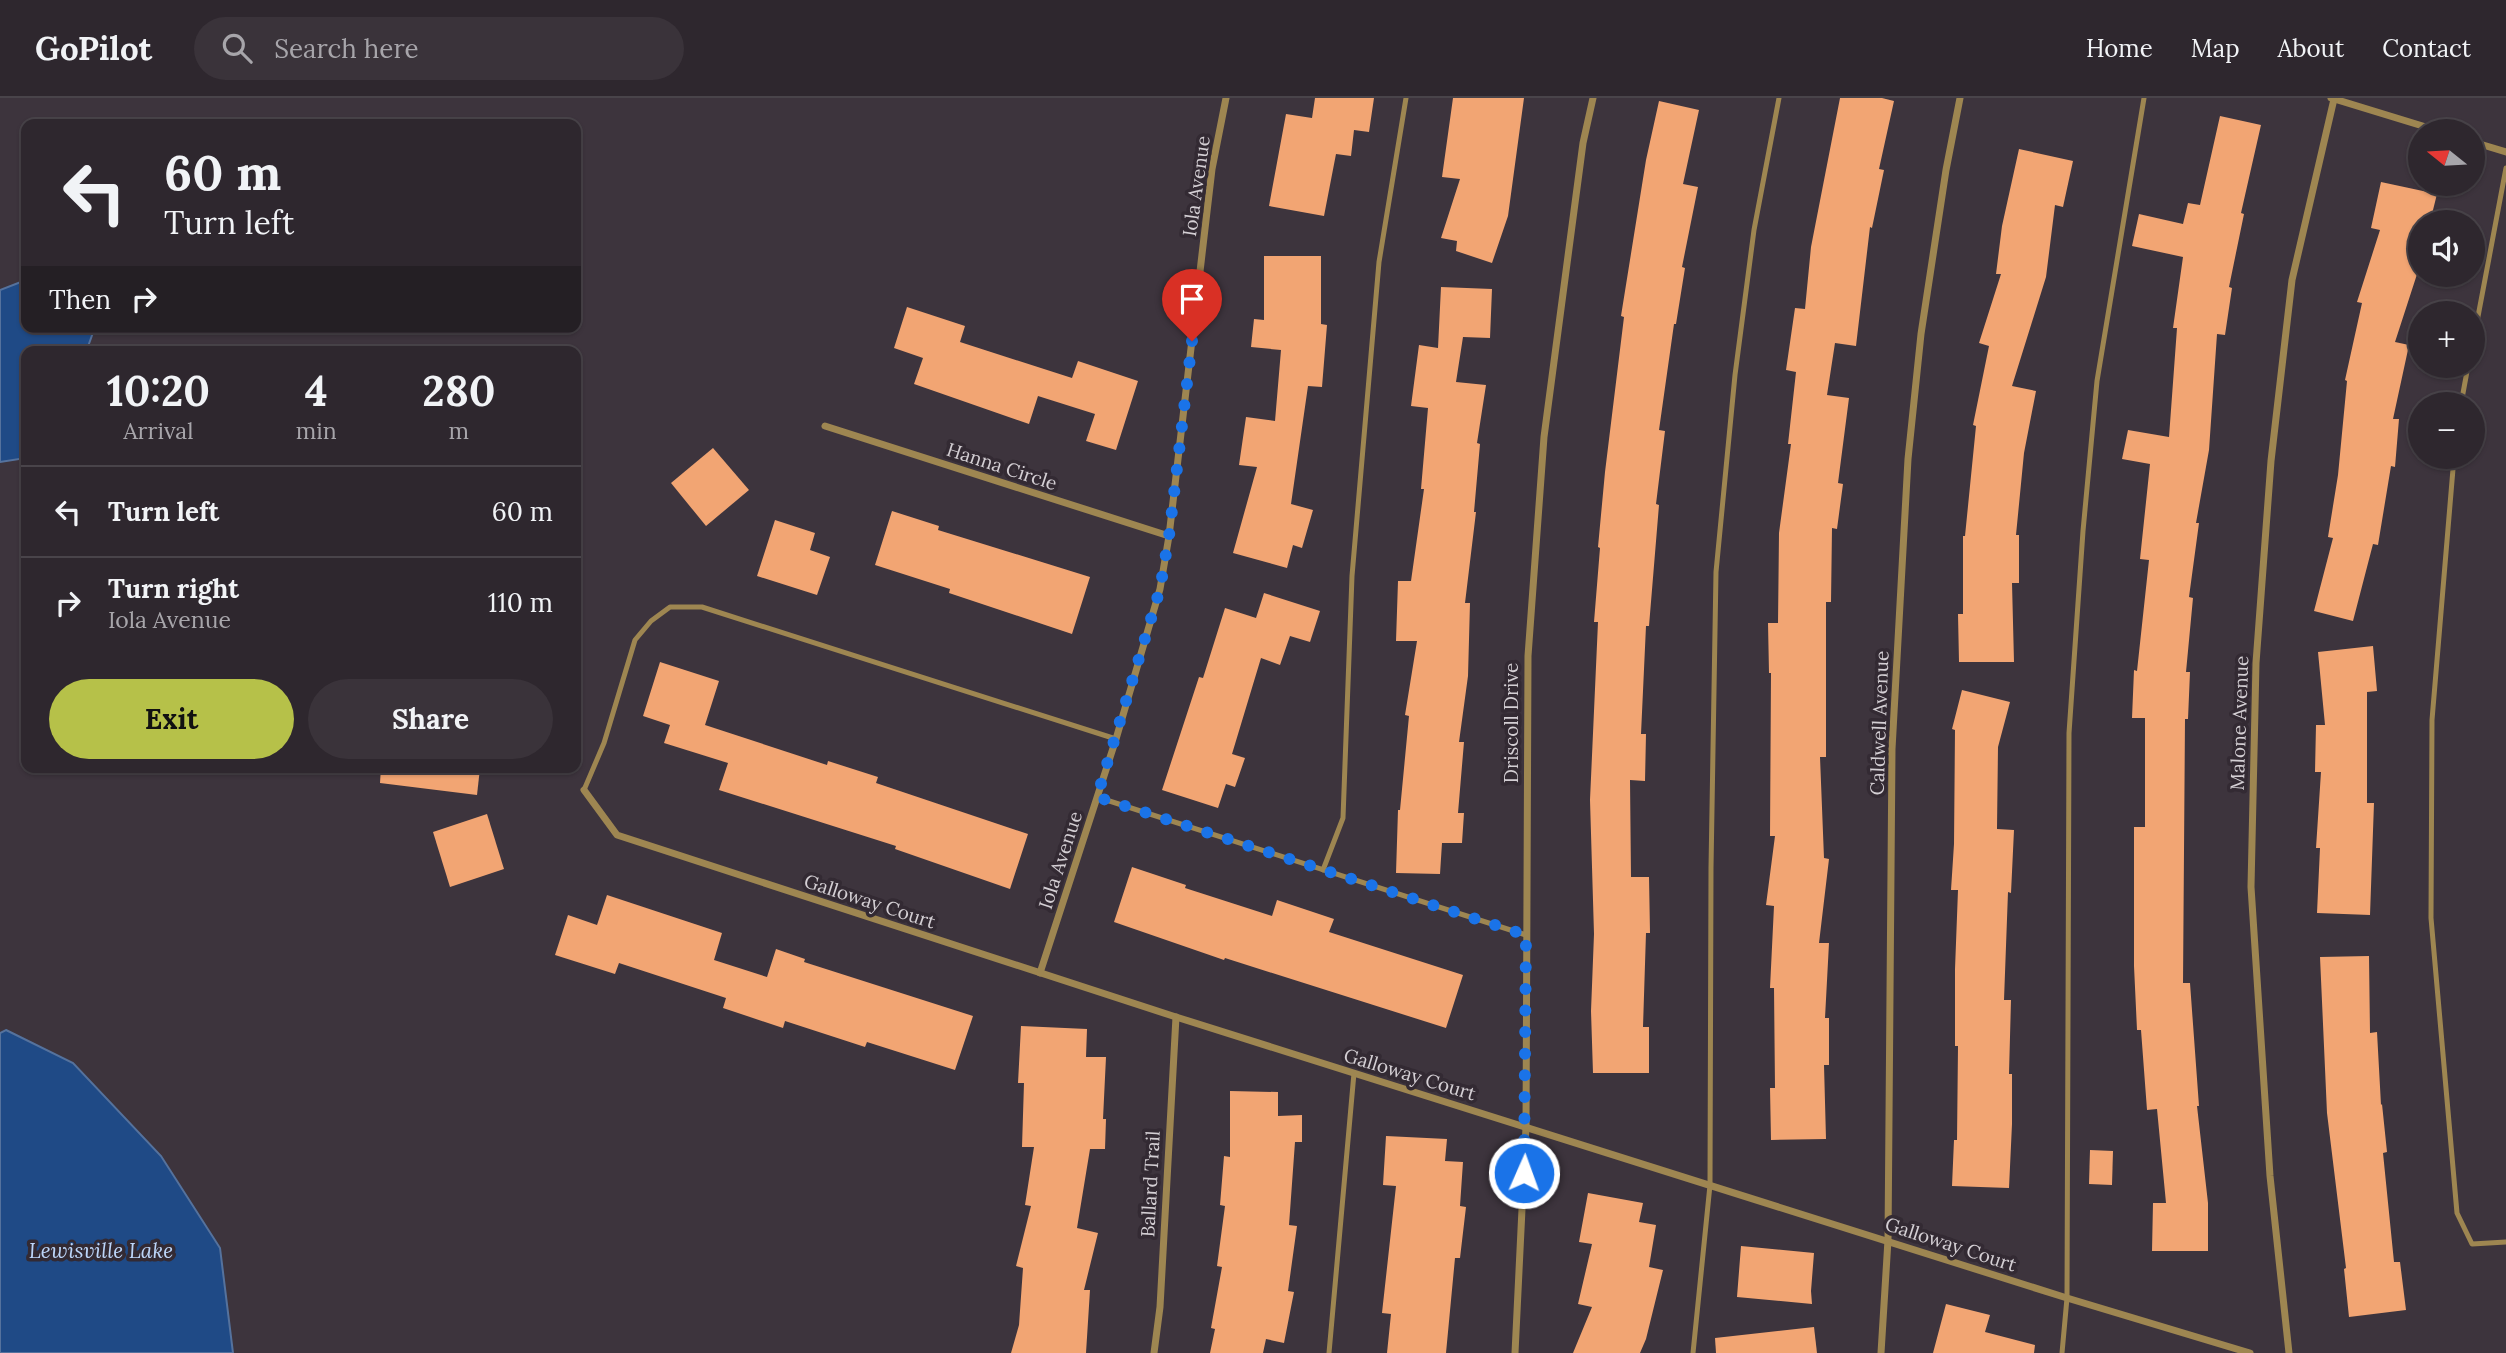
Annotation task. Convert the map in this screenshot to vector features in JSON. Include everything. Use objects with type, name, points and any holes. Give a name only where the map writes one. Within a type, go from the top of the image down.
[{"type":"street","name":"Iola Avenue","points":[[1040,973],[1116,739],[1160,589],[1169,536],[1212,169],[1226,98]]},
{"type":"street","name":"Driscoll Drive","points":[[1515,1353],[1526,1126],[1528,656],[1543,451],[1584,143],[1593,98]]},
{"type":"street","name":"Caldwell Avenue","points":[[1881,1353],[1888,1240],[1892,750],[1908,459],[1921,334],[1960,98]]},
{"type":"street","points":[[2332,99],[2408,122]]},
{"type":"street","name":"Malone Avenue","points":[[2289,1353],[2270,1175],[2251,887],[2256,663],[2271,461],[2292,280],[2332,99]]},
{"type":"street","points":[[2485,146],[2506,152]]},
{"type":"street","name":"Hanna Circle","points":[[825,426],[1169,536]]},
{"type":"street","name":"Galloway Court","points":[[584,790],[617,835],[1176,1017],[2067,1298],[2250,1353]]},
{"type":"street","name":"Ballard Trail","points":[[1154,1353],[1160,1307],[1176,1017]]},
{"type":"lane","points":[[1323,870],[1343,818],[1352,576],[1376,289],[1406,98]]},
{"type":"lane","points":[[1693,1353],[1710,1185],[1711,868],[1716,572],[1735,375],[1754,230],[1779,98]]},
{"type":"lane","points":[[2062,1353],[2067,1298],[2069,733],[2097,381],[2144,98]]},
{"type":"lane","points":[[2481,301],[2506,168]]},
{"type":"lane","points":[[2453,469],[2432,720],[2431,918],[2457,1213],[2472,1244],[2506,1242]]},
{"type":"lane","points":[[584,790],[604,743],[635,640],[651,621],[670,607],[702,607],[1116,739]]},
{"type":"lane","points":[[1097,797],[1526,935]]},
{"type":"lane","points":[[1329,1353],[1354,1073]]},
{"type":"water","points":[[21,282],[21,333],[93,333],[88,346],[21,346],[21,459],[0,462],[0,290]]},
{"type":"water","name":"Lewisville Lake","points":[[6,1030],[73,1063],[161,1156],[220,1248],[233,1353],[0,1353],[0,1033]]},
{"type":"building","points":[[1315,98],[1374,98],[1369,132],[1354,130],[1351,156],[1336,154],[1324,216],[1269,206],[1286,114],[1312,118]]},
{"type":"building","points":[[1453,98],[1524,98],[1508,216],[1492,263],[1456,251],[1457,241],[1441,238],[1460,179],[1442,177]]},
{"type":"building","points":[[1840,98],[1882,98],[1894,101],[1879,169],[1884,170],[1872,228],[1870,227],[1856,346],[1835,343],[1827,395],[1849,398],[1838,483],[1843,484],[1837,529],[1832,528],[1831,602],[1826,602],[1826,757],[1820,757],[1824,858],[1829,859],[1819,943],[1829,943],[1825,1018],[1829,1018],[1829,1065],[1824,1065],[1826,1139],[1771,1140],[1770,1088],[1775,1088],[1774,988],[1770,988],[1774,906],[1766,905],[1775,836],[1770,836],[1771,673],[1768,623],[1778,623],[1779,533],[1791,444],[1788,444],[1796,372],[1786,370],[1795,308],[1805,309],[1811,247]]},
{"type":"building","points":[[1659,101],[1699,110],[1683,184],[1698,187],[1682,267],[1685,268],[1659,430],[1665,431],[1656,504],[1659,505],[1649,626],[1646,626],[1641,734],[1646,734],[1645,781],[1630,780],[1631,877],[1649,877],[1650,933],[1646,933],[1643,1027],[1649,1027],[1649,1073],[1593,1073],[1591,1011],[1594,934],[1590,800],[1598,622],[1594,622],[1598,547],[1624,317],[1621,316],[1646,160]]},
{"type":"building","points":[[2220,116],[2261,125],[2241,213],[2244,214],[2229,287],[2232,288],[2225,335],[2217,334],[2209,450],[2196,523],[2199,523],[2189,597],[2193,598],[2186,672],[2190,672],[2188,719],[2185,719],[2183,983],[2190,983],[2197,1106],[2208,1203],[2208,1251],[2152,1251],[2153,1203],[2166,1203],[2157,1109],[2147,1110],[2141,1030],[2137,1030],[2134,827],[2145,827],[2145,718],[2132,718],[2134,670],[2137,671],[2149,560],[2140,559],[2150,464],[2122,459],[2128,430],[2169,437],[2177,328],[2173,328],[2183,257],[2132,246],[2139,214],[2183,224],[2188,203],[2200,205]]},
{"type":"building","points":[[2019,149],[2073,161],[2063,207],[2055,205],[2046,277],[2012,386],[2036,391],[2024,453],[2016,535],[2019,535],[2019,583],[2012,583],[2014,662],[1959,662],[1958,614],[1963,614],[1963,536],[1976,426],[1973,425],[1989,346],[1979,343],[2001,274],[1996,274],[2002,226]]},
{"type":"building","points":[[2381,182],[2408,188],[2408,196],[2436,196],[2433,210],[2408,210],[2408,287],[2413,287],[2395,342],[2408,345],[2408,350],[2393,419],[2399,419],[2395,467],[2391,466],[2378,545],[2373,544],[2353,621],[2314,611],[2333,538],[2328,537],[2338,475],[2345,380],[2362,303],[2357,302],[2380,230],[2371,228]]},
{"type":"building","points":[[1264,256],[1321,256],[1321,324],[1327,325],[1322,387],[1308,386],[1291,504],[1313,510],[1302,548],[1293,545],[1287,568],[1233,553],[1257,467],[1239,465],[1246,417],[1275,421],[1281,350],[1251,347],[1254,319],[1264,320]]},
{"type":"building","points":[[1441,287],[1492,289],[1490,338],[1463,337],[1456,382],[1486,385],[1477,443],[1480,444],[1476,512],[1465,603],[1470,603],[1468,676],[1459,742],[1464,742],[1458,813],[1464,813],[1462,843],[1442,843],[1440,874],[1396,873],[1398,810],[1409,716],[1405,715],[1417,641],[1396,641],[1398,581],[1411,581],[1424,489],[1421,489],[1428,408],[1411,406],[1419,345],[1438,348]]},
{"type":"building","points":[[907,307],[965,326],[960,342],[1072,378],[1078,361],[1138,381],[1116,450],[1086,441],[1095,414],[1038,396],[1029,424],[914,384],[923,358],[894,348]]},
{"type":"building","points":[[713,448],[749,490],[706,526],[671,483]]},
{"type":"building","points":[[892,511],[939,526],[938,530],[1090,577],[1072,634],[949,593],[950,589],[875,565]]},
{"type":"building","points":[[775,520],[815,533],[810,550],[830,557],[817,595],[757,576]]},
{"type":"building","points":[[1264,593],[1320,611],[1310,642],[1290,636],[1280,665],[1261,658],[1232,754],[1245,758],[1235,787],[1226,784],[1218,808],[1162,790],[1199,677],[1203,678],[1225,608],[1256,618]]},
{"type":"building","points":[[2373,646],[2377,691],[2367,692],[2367,803],[2374,803],[2370,915],[2317,913],[2320,848],[2316,848],[2321,772],[2315,772],[2316,725],[2325,725],[2318,652]]},
{"type":"building","points":[[660,662],[719,681],[705,725],[827,765],[828,761],[878,777],[876,783],[1028,834],[1010,889],[895,849],[896,846],[719,790],[728,763],[664,743],[670,725],[643,716]]},
{"type":"building","points":[[1962,690],[2010,702],[1998,747],[1997,829],[2014,830],[2011,893],[2008,892],[2004,1000],[2011,1000],[2009,1074],[2012,1074],[2012,1124],[2009,1188],[1952,1186],[1954,1140],[1957,1140],[1955,969],[1958,890],[1951,890],[1955,730],[1952,729]]},
{"type":"building","points":[[381,773],[479,773],[477,795],[380,783]]},
{"type":"building","points":[[487,814],[504,869],[450,887],[433,832]]},
{"type":"building","points":[[1132,867],[1186,885],[1185,888],[1272,916],[1277,900],[1334,919],[1329,932],[1463,975],[1446,1028],[1225,958],[1224,960],[1114,922]]},
{"type":"building","points":[[607,895],[722,933],[714,960],[767,977],[776,949],[805,959],[804,962],[973,1016],[955,1070],[867,1042],[865,1047],[785,1021],[783,1028],[723,1008],[726,998],[619,963],[615,974],[555,955],[568,915],[597,925]]},
{"type":"building","points":[[2369,956],[2370,1033],[2377,1032],[2387,1152],[2383,1153],[2394,1262],[2400,1262],[2406,1310],[2349,1317],[2346,1268],[2327,1113],[2320,957]]},
{"type":"building","points":[[1021,1026],[1087,1029],[1086,1057],[1106,1057],[1103,1119],[1106,1119],[1105,1149],[1090,1149],[1077,1228],[1098,1233],[1084,1290],[1090,1290],[1086,1353],[1011,1353],[1019,1325],[1023,1268],[1016,1266],[1031,1206],[1025,1205],[1034,1147],[1022,1147],[1024,1083],[1018,1083]]},
{"type":"building","points":[[1230,1091],[1278,1092],[1278,1116],[1302,1115],[1302,1142],[1295,1142],[1289,1225],[1297,1226],[1288,1291],[1294,1292],[1284,1343],[1266,1339],[1263,1353],[1210,1353],[1215,1329],[1211,1328],[1222,1267],[1217,1266],[1225,1206],[1220,1205],[1224,1156],[1230,1157]]},
{"type":"building","points":[[1386,1136],[1447,1139],[1445,1161],[1463,1162],[1460,1206],[1466,1207],[1460,1258],[1455,1258],[1446,1353],[1387,1353],[1391,1314],[1382,1313],[1396,1186],[1383,1185]]},
{"type":"building","points":[[2090,1150],[2113,1151],[2112,1185],[2089,1184]]},
{"type":"building","points":[[1588,1193],[1643,1203],[1639,1222],[1656,1225],[1649,1267],[1663,1270],[1640,1353],[1573,1353],[1592,1307],[1578,1304],[1592,1244],[1579,1242]]},
{"type":"building","points":[[1741,1246],[1814,1253],[1812,1304],[1737,1297]]},
{"type":"building","points":[[1946,1304],[1990,1315],[1985,1332],[2035,1345],[2034,1353],[1933,1353]]},
{"type":"building","points":[[1814,1327],[1817,1353],[1716,1353],[1715,1338]]},
{"type":"route","points":[[1192,341],[1169,536],[1160,589],[1097,797],[1526,935],[1524,1173]]}]
